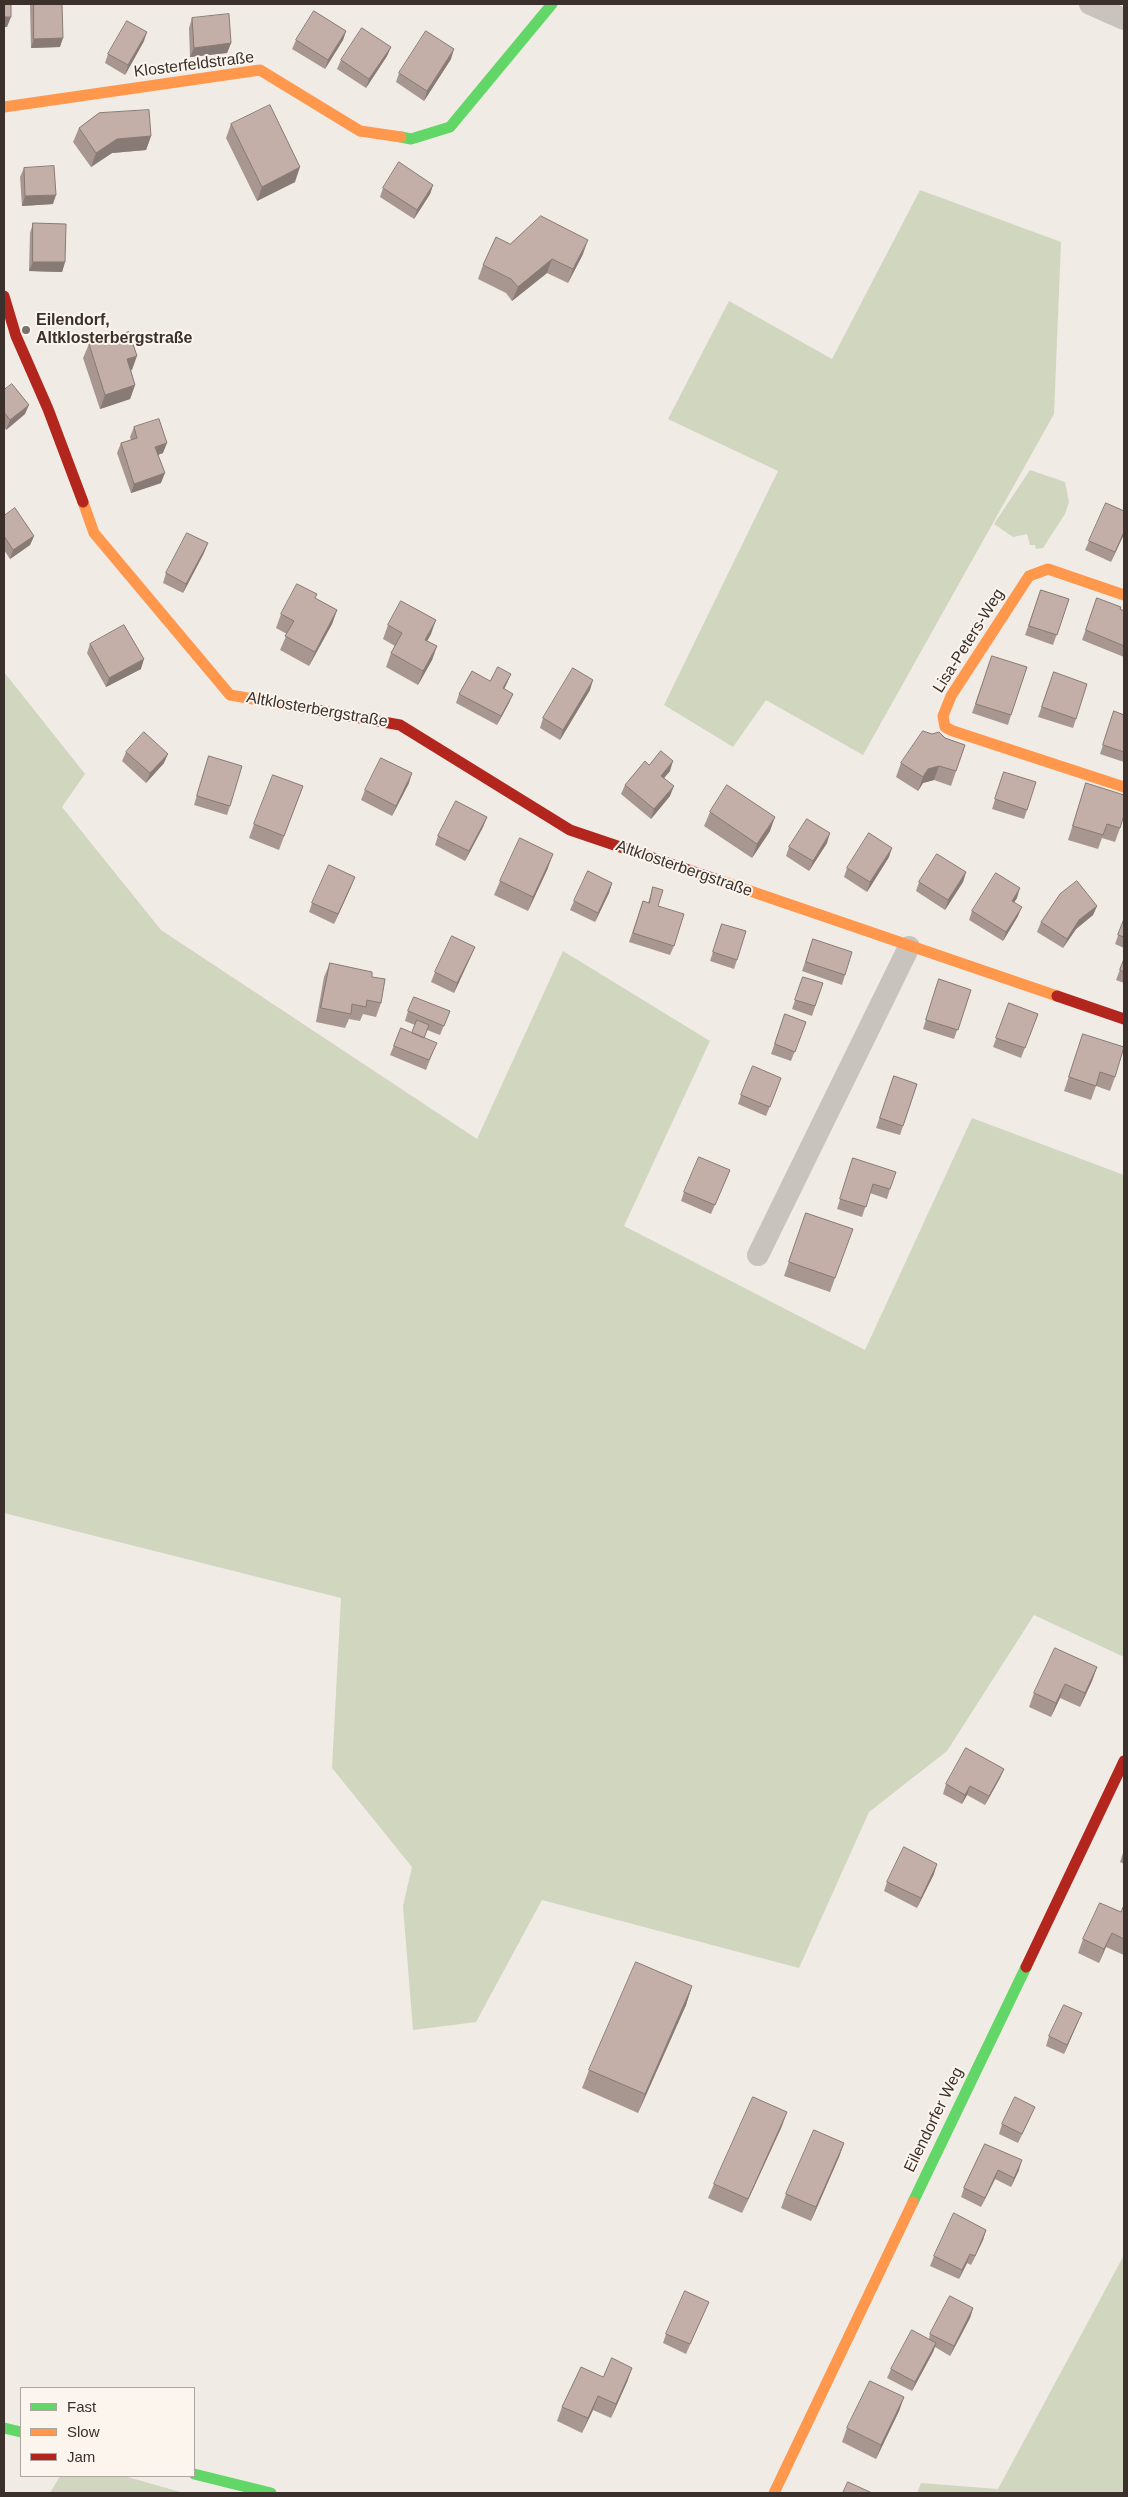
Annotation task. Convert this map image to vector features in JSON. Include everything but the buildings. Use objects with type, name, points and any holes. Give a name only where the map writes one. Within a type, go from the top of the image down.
[{"type":"street","name":"Klosterfeldstraße","points":[[4,107],[260,70],[360,131],[411,139],[450,127],[552,4]]},
{"type":"street","points":[[1090,4],[1124,19]]},
{"type":"street","name":"Altklosterbergstraße","points":[[4,296],[16,336],[48,409],[94,533],[230,695],[400,725],[570,830],[1124,1019]]},
{"type":"street","name":"Lisa-Peters-Weg","points":[[1124,595],[1048,569],[1029,576],[951,696],[943,716],[946,727],[953,731],[1124,787]]},
{"type":"street","points":[[758,1255],[910,947]]},
{"type":"street","name":"Eilendorfer Weg","points":[[774,2493],[1124,1761]]},
{"type":"street","points":[[4,2428],[20,2432]]},
{"type":"street","points":[[195,2474],[271,2493]]},
{"type":"green space","points":[[920,190],[1061,242],[1054,414],[863,755],[766,700],[733,747],[664,705],[778,471],[668,419],[729,301],[832,359]]},
{"type":"green space","points":[[1030,470],[1065,482],[1069,502],[1065,514],[1043,548],[1036,549],[1035,545],[1030,545],[1027,534],[1013,537],[994,524]]},
{"type":"green space","points":[[4,672],[85,774],[62,807],[161,930],[477,1139],[563,951],[710,1041],[624,1226],[865,1350],[972,1118],[1124,1175],[1124,1657],[1034,1615],[947,1751],[869,1812],[799,1968],[542,1900],[476,2022],[413,2030],[403,1906],[412,1867],[332,1768],[341,1598],[4,1513]]},
{"type":"green space","points":[[1124,2255],[1124,2493],[917,2493],[921,2483],[998,2489]]},
{"type":"green space","points":[[59,2477],[128,2477],[184,2493],[50,2493]]},
{"type":"traffic: fast","points":[[401,137],[411,139],[450,127],[552,4]]},
{"type":"traffic: fast","points":[[913,2202],[1026,1967]]},
{"type":"traffic: fast","points":[[4,2428],[20,2432]]},
{"type":"traffic: fast","points":[[195,2474],[271,2493]]},
{"type":"traffic: slow","points":[[4,107],[260,70],[360,131],[401,137]]},
{"type":"traffic: slow","points":[[83,502],[94,533],[230,695],[322,711]]},
{"type":"traffic: slow","points":[[1124,595],[1048,569],[1029,576],[951,696],[943,716],[945,727],[953,731],[1124,787]]},
{"type":"traffic: slow","points":[[718,880],[1057,996]]},
{"type":"traffic: slow","points":[[774,2493],[913,2202]]},
{"type":"traffic: jam","points":[[4,296],[16,336],[48,409],[83,502]]},
{"type":"traffic: jam","points":[[322,711],[400,725],[570,830],[718,880]]},
{"type":"traffic: jam","points":[[1057,996],[1124,1019]]},
{"type":"traffic: jam","points":[[1026,1967],[1124,1761]]},
{"type":"place","name":"Eilendorf, Altklosterbergstraße","points":[[26,330]]}]
